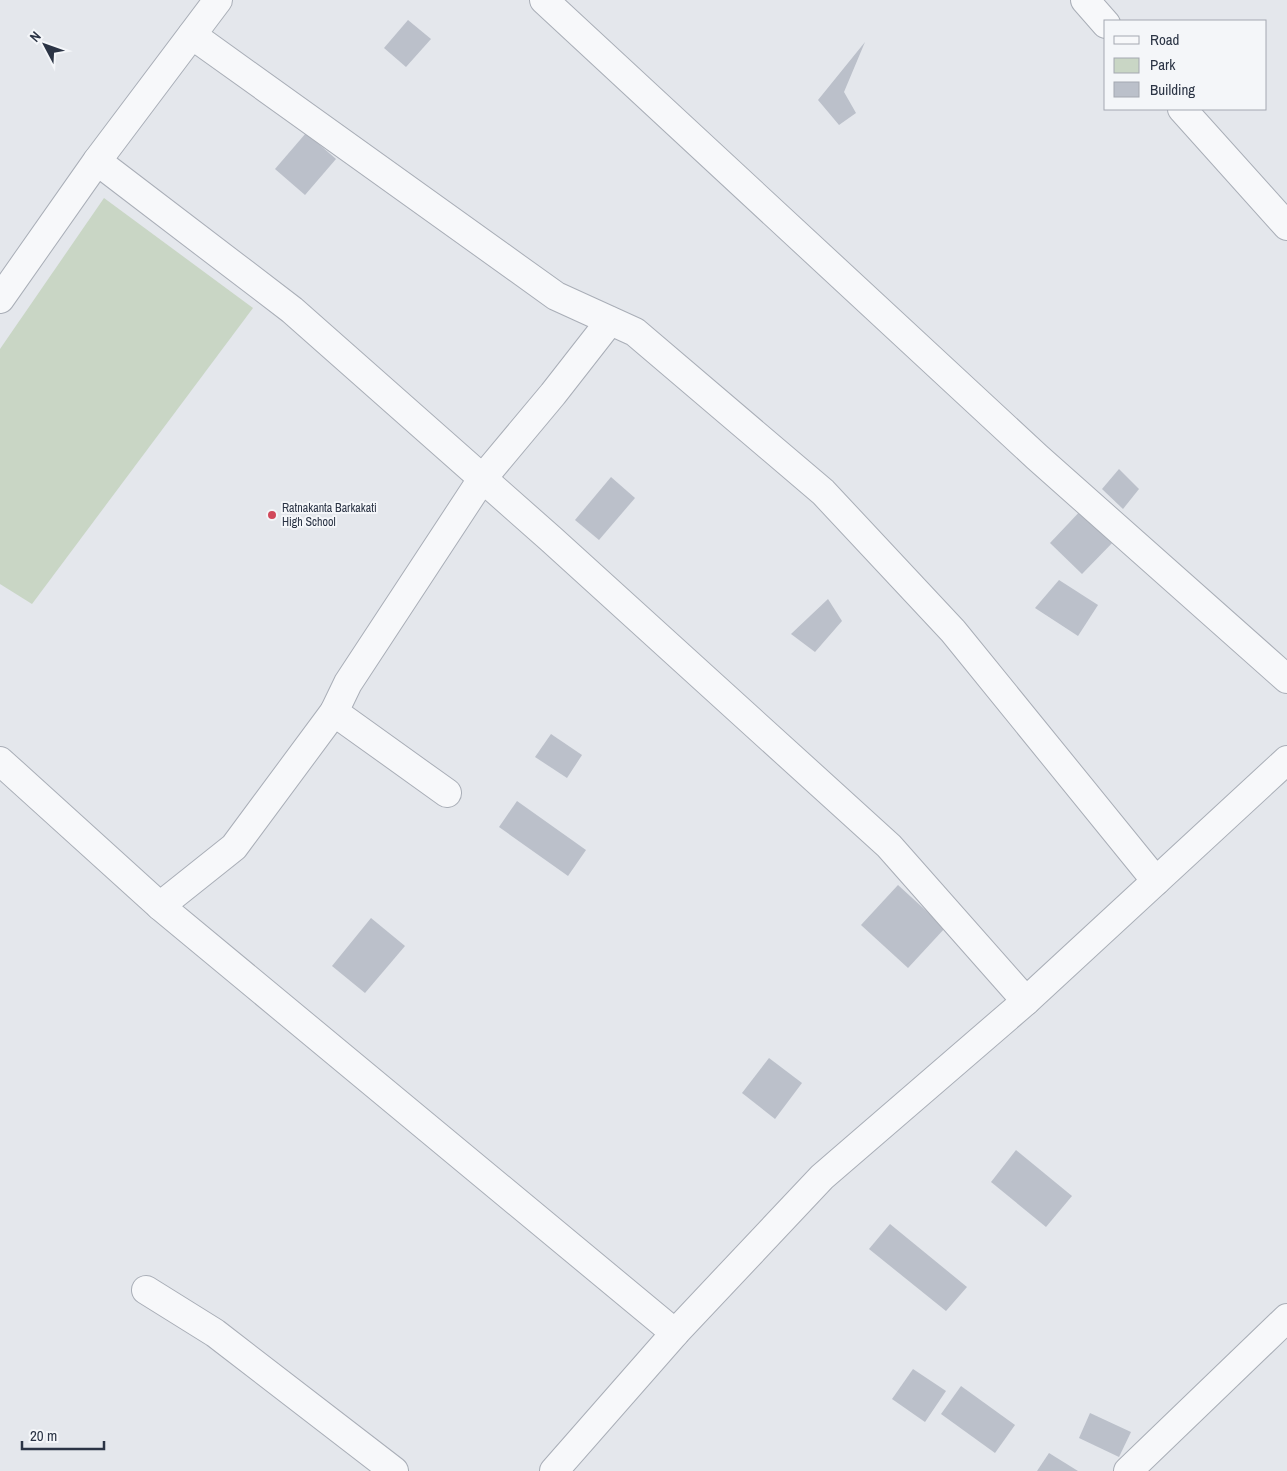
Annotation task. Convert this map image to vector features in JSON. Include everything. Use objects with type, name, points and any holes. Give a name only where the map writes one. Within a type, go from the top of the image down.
[{"type":"street","points":[[0,299],[97,161],[218,0]]},
{"type":"street","points":[[544,0],[1037,456],[1287,679]]},
{"type":"street","points":[[1085,0],[1104,22]]},
{"type":"street","points":[[192,35],[556,296],[635,332],[823,492],[952,631],[1156,881]]},
{"type":"street","points":[[1183,110],[1287,226]]},
{"type":"street","points":[[97,161],[292,310],[889,846],[1026,1001]]},
{"type":"street","points":[[160,906],[234,847],[334,712],[348,683],[482,479],[553,394],[610,321]]},
{"type":"street","points":[[334,712],[447,793]]},
{"type":"street","points":[[554,1471],[674,1333],[822,1177],[1026,1001],[1287,760]]},
{"type":"street","points":[[0,761],[160,906],[674,1333]]},
{"type":"street","points":[[146,1290],[216,1334],[394,1471]]},
{"type":"street","points":[[1128,1471],[1287,1318]]},
{"type":"green space","points":[[104,198],[253,308],[32,604],[0,584],[0,349]]},
{"type":"building","points":[[408,20],[431,39],[406,67],[384,48]]},
{"type":"building","points":[[865,42],[844,92],[856,113],[839,125],[818,100]]},
{"type":"building","points":[[306,133],[336,159],[305,195],[275,169]]},
{"type":"building","points":[[1119,469],[1139,489],[1123,509],[1102,489]]},
{"type":"building","points":[[611,477],[635,498],[599,540],[575,520]]},
{"type":"building","points":[[1085,506],[1118,537],[1082,574],[1050,543]]},
{"type":"building","points":[[1059,580],[1098,605],[1078,636],[1035,608]]},
{"type":"building","points":[[828,599],[842,621],[815,652],[791,634]]},
{"type":"building","points":[[551,734],[582,755],[567,778],[535,757]]},
{"type":"building","points":[[517,801],[586,850],[568,876],[499,827]]},
{"type":"building","points":[[898,885],[945,928],[908,968],[861,925]]},
{"type":"building","points":[[371,918],[405,946],[365,993],[332,966]]},
{"type":"building","points":[[769,1058],[802,1083],[775,1119],[742,1093]]},
{"type":"building","points":[[1016,1150],[1072,1196],[1046,1227],[991,1182]]},
{"type":"building","points":[[890,1224],[967,1287],[946,1311],[869,1249]]},
{"type":"building","points":[[913,1369],[946,1391],[925,1422],[892,1399]]},
{"type":"building","points":[[961,1386],[1015,1425],[995,1453],[941,1414]]},
{"type":"building","points":[[1090,1413],[1131,1432],[1119,1457],[1079,1438]]},
{"type":"building","points":[[1049,1453],[1078,1471],[1037,1471]]},
{"type":"place","name":"Ratnakanta Barkakati High School","points":[[272,515]]}]
